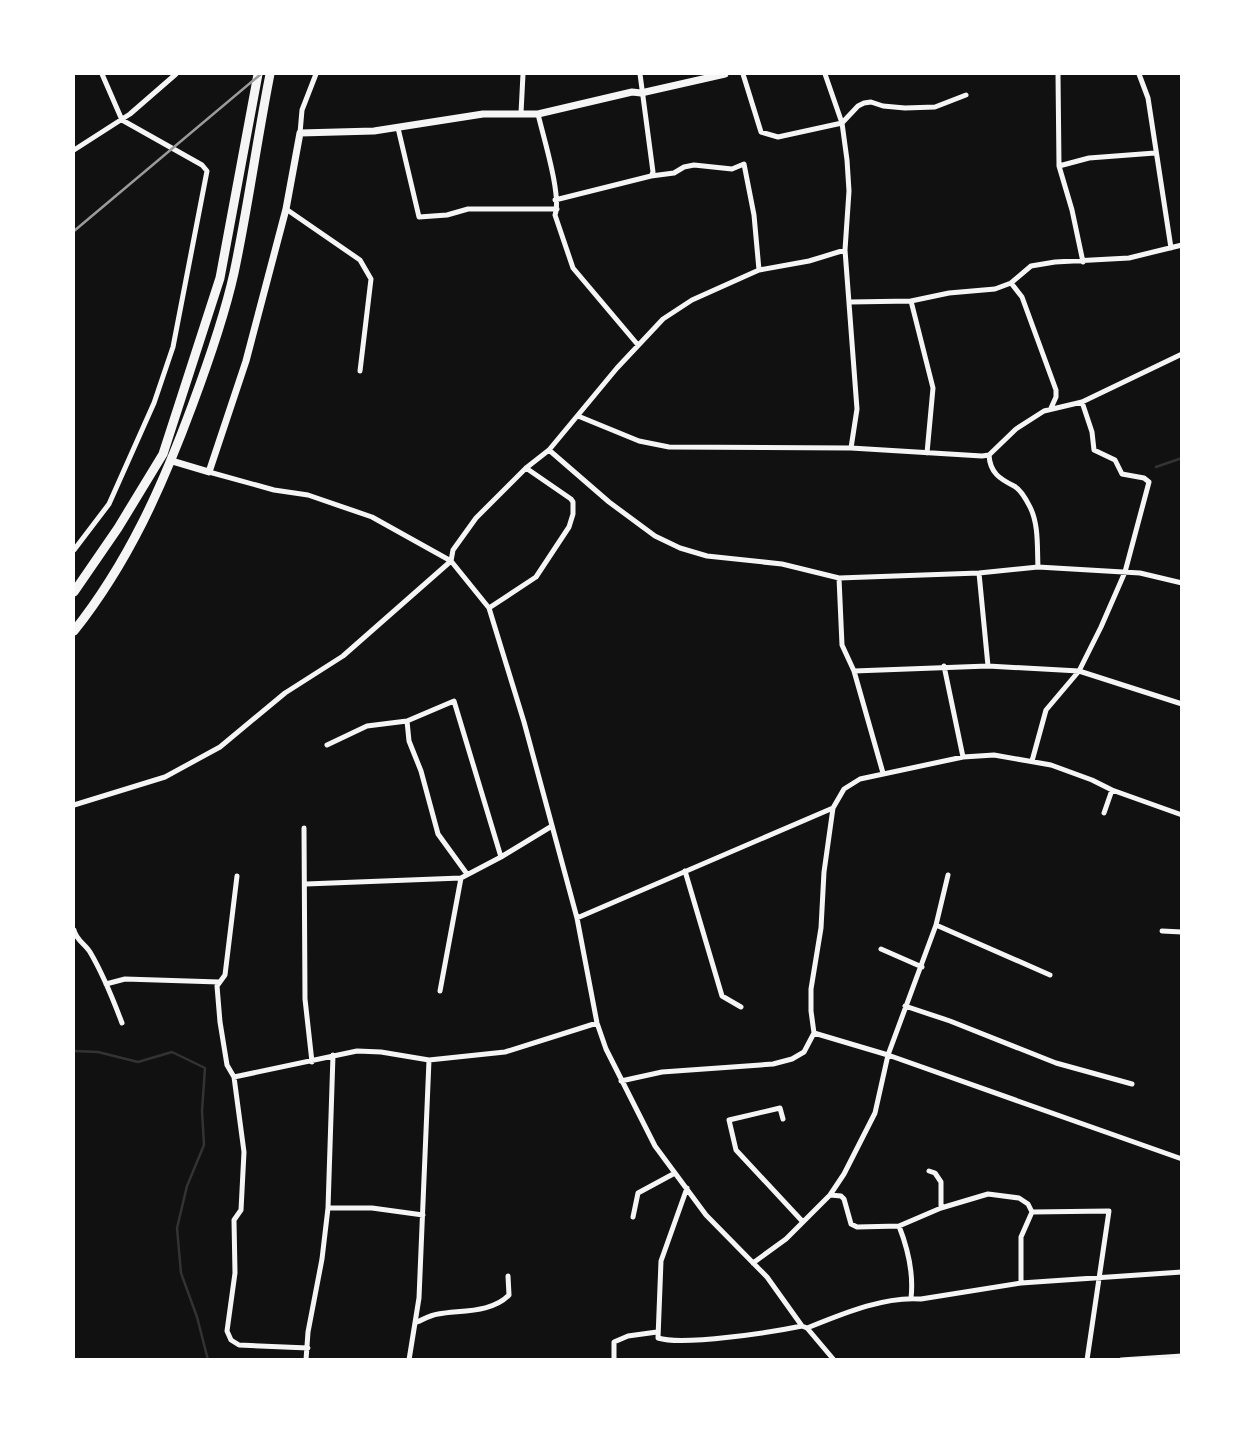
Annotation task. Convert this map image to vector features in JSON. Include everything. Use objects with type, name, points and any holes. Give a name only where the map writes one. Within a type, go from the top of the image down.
[{"type":"main road","points":[[74,592],[118,528],[163,454],[219,278],[258,74]]},
{"type":"main road","points":[[74,631],[101,597],[134,541],[172,461],[206,370],[233,275],[269,78]]},
{"type":"street","points":[[74,550],[109,503],[154,402],[173,347],[207,171],[202,165],[122,120],[102,74]]},
{"type":"street","points":[[74,150],[122,120],[176,74]]},
{"type":"street","points":[[209,472],[246,361],[286,209],[302,110],[316,74]]},
{"type":"street","points":[[521,113],[523,74]]},
{"type":"street","points":[[640,74],[652,176]]},
{"type":"street","points":[[300,133],[398,128],[483,114],[538,114],[725,74]]},
{"type":"street","points":[[744,74],[761,132],[778,137],[842,123],[864,103],[905,108],[935,107],[966,95]]},
{"type":"street","points":[[825,74],[842,123],[849,191],[845,250],[857,409],[851,448]]},
{"type":"street","points":[[1058,74],[1059,166],[1083,262]]},
{"type":"street","points":[[1139,74],[1148,98],[1171,248]]},
{"type":"street","points":[[538,114],[555,187],[555,215],[573,268],[638,345]]},
{"type":"street","points":[[398,128],[419,217],[447,215],[468,209],[557,209]]},
{"type":"street","points":[[1059,166],[1089,158],[1155,153]]},
{"type":"street","points":[[555,200],[674,173],[694,165],[732,169],[744,164],[754,215],[760,270]]},
{"type":"street","points":[[286,209],[359,260],[367,269],[371,279],[360,371]]},
{"type":"street","points":[[850,302],[911,301],[949,293],[995,289],[1011,283],[1031,266],[1129,258],[1181,245]]},
{"type":"street","points":[[74,805],[165,777],[220,747],[285,693],[342,656],[451,561],[453,550],[476,518],[526,468],[549,450],[663,319],[692,300],[760,270],[809,261],[845,250]]},
{"type":"street","points":[[1011,283],[1022,297],[1056,390],[1051,408]]},
{"type":"street","points":[[911,301],[933,388],[927,453]]},
{"type":"street","points":[[578,416],[639,442],[669,447],[851,448],[989,455],[1016,429],[1051,408],[1082,402],[1181,354]]},
{"type":"street","points":[[1032,761],[1046,710],[1079,671],[1125,572],[1149,482],[1144,478],[1122,474],[1115,460],[1094,450],[1092,432],[1082,402]]},
{"type":"street","points":[[549,450],[618,509],[655,536],[706,556],[782,564],[839,578],[979,573],[1038,567],[1156,575],[1181,582]]},
{"type":"street","points":[[989,455],[993,472],[1005,483],[1016,487],[1031,509],[1037,537],[1038,567]]},
{"type":"street","points":[[172,461],[274,489],[308,495],[372,517],[451,561],[489,608],[524,722],[578,918],[597,1023],[621,1081],[655,1146],[706,1215],[767,1277],[834,1360]]},
{"type":"street","points":[[489,608],[536,577],[569,527],[573,514],[571,499],[526,468]]},
{"type":"street","points":[[979,573],[988,666]]},
{"type":"street","points":[[839,578],[842,645],[854,671],[883,773]]},
{"type":"street","points":[[854,671],[944,666],[1079,671],[1181,704]]},
{"type":"street","points":[[944,666],[963,757]]},
{"type":"street","points":[[327,745],[367,726],[407,721],[454,701],[501,857]]},
{"type":"street","points":[[407,721],[409,741],[421,771],[438,834],[467,874]]},
{"type":"street","points":[[621,1081],[662,1072],[782,1062],[804,1052],[814,1033],[811,989],[821,928],[824,872],[833,808],[844,789],[851,783],[883,773],[963,757],[994,755],[1032,761],[1093,780],[1112,790],[1181,815]]},
{"type":"street","points":[[1104,813],[1112,790]]},
{"type":"street","points":[[578,918],[833,808]]},
{"type":"street","points":[[306,884],[461,878],[551,826]]},
{"type":"street","points":[[304,828],[305,999],[312,1062]]},
{"type":"street","points":[[685,871],[722,996],[741,1007]]},
{"type":"street","points":[[753,1263],[786,1239],[830,1195],[844,1174],[875,1113],[888,1055],[936,925],[948,875]]},
{"type":"street","points":[[237,876],[225,975],[217,986],[227,1065],[234,1077],[244,1152],[242,1210],[234,1220],[235,1273],[227,1331],[231,1340],[239,1345],[308,1348]]},
{"type":"street","points":[[440,991],[461,878]]},
{"type":"street","points":[[936,925],[1050,975]]},
{"type":"street","points":[[74,930],[80,942],[88,948],[122,1023]]},
{"type":"street","points":[[1162,931],[1181,932]]},
{"type":"street","points":[[881,950],[922,967]]},
{"type":"street","points":[[106,984],[125,979],[219,982]]},
{"type":"street","points":[[905,1006],[1056,1063],[1132,1084]]},
{"type":"street","points":[[234,1077],[357,1051],[382,1052],[429,1060],[505,1052],[597,1023]]},
{"type":"street","points":[[814,1033],[888,1055],[1181,1159]]},
{"type":"street","points":[[306,1360],[328,1208],[333,1055]]},
{"type":"street","points":[[409,1360],[417,1322],[429,1060]]},
{"type":"street","points":[[783,1119],[779,1108],[729,1120],[736,1150],[803,1222]]},
{"type":"street","points":[[929,1171],[935,1172],[942,1182],[940,1208]]},
{"type":"street","points":[[633,1217],[638,1193],[675,1173]]},
{"type":"street","points":[[687,1188],[661,1261],[658,1338],[678,1341],[805,1327],[871,1304],[1021,1283],[1181,1272]]},
{"type":"street","points":[[830,1195],[844,1199],[853,1226],[899,1226],[940,1208],[988,1194],[1019,1198],[1028,1204],[1032,1212]]},
{"type":"street","points":[[328,1208],[372,1208],[423,1215]]},
{"type":"street","points":[[1032,1212],[1109,1211],[1087,1360]]},
{"type":"street","points":[[1021,1283],[1021,1237],[1032,1212]]},
{"type":"street","points":[[899,1226],[909,1253],[913,1285],[911,1298]]},
{"type":"street","points":[[417,1322],[434,1314],[470,1310],[502,1302],[509,1295],[508,1276]]},
{"type":"street","points":[[614,1360],[614,1342],[628,1336],[657,1332]]},
{"type":"street","points":[[1121,1360],[1181,1356]]},
{"type":"waterway","points":[[1156,467],[1182,458]]},
{"type":"waterway","points":[[74,1051],[98,1052],[138,1062],[172,1052],[205,1068],[202,1111],[204,1145],[187,1186],[177,1228],[181,1273],[197,1317],[208,1360]]},
{"type":"railway","points":[[74,231],[261,74]]}]
